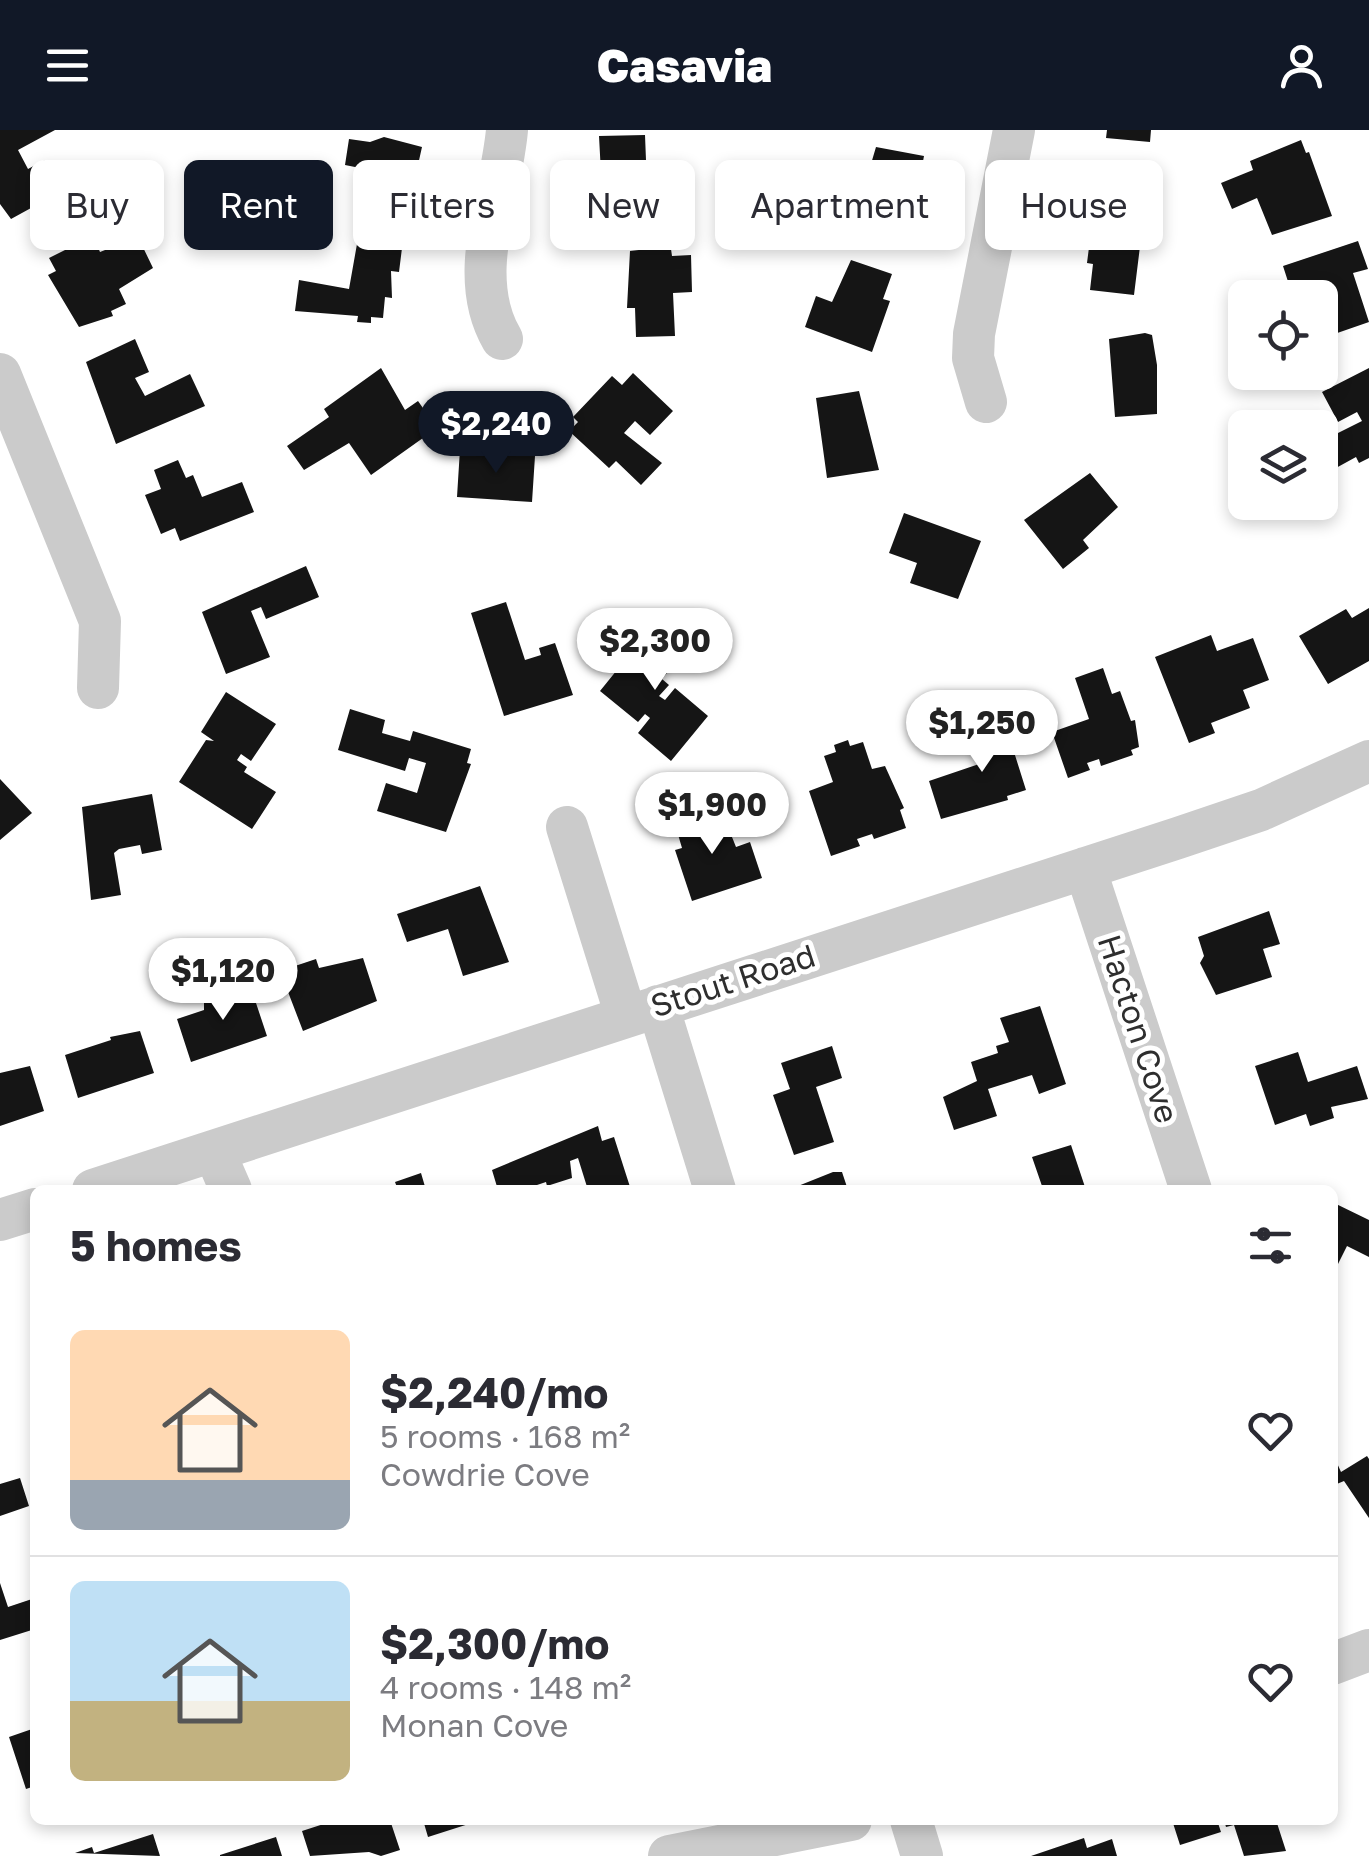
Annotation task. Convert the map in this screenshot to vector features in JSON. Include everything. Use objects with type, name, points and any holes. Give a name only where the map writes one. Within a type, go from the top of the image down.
[{"type":"street","points":[[502,338],[490,318],[484,290],[507,130]]},
{"type":"street","points":[[986,402],[974,358],[974,334],[1014,130]]},
{"type":"street","points":[[0,374],[100,621],[98,688]]},
{"type":"street","name":"Stout Road","points":[[109,1185],[1260,810],[1369,761]]},
{"type":"street","points":[[567,828],[713,1185]]},
{"type":"street","name":"Hacton Cove","points":[[1085,868],[1189,1185]]},
{"type":"street","points":[[214,1151],[230,1185]]},
{"type":"street","points":[[0,1220],[30,1211]]},
{"type":"street","points":[[1338,1662],[1369,1650]]},
{"type":"street","points":[[669,1856],[832,1825]]},
{"type":"street","points":[[912,1825],[922,1856]]},
{"type":"building","points":[[0,130],[55,130],[18,150],[30,168],[30,209],[11,219],[0,204]]},
{"type":"building","points":[[1107,130],[1151,130],[1150,142],[1106,138]]},
{"type":"building","points":[[645,135],[646,160],[600,160],[599,136]]},
{"type":"building","points":[[384,137],[422,147],[419,160],[353,160],[353,167],[345,165],[349,139],[370,142]]},
{"type":"building","points":[[1301,140],[1332,216],[1272,235],[1257,198],[1232,209],[1221,183],[1253,170],[1250,161]]},
{"type":"building","points":[[876,147],[924,156],[923,160],[872,160]]},
{"type":"building","points":[[1358,241],[1368,269],[1353,273],[1369,322],[1338,333],[1338,280],[1288,280],[1283,266]]},
{"type":"building","points":[[65,250],[144,250],[153,268],[119,289],[126,304],[111,311],[113,316],[79,327],[48,275],[56,271],[49,258]]},
{"type":"building","points":[[356,250],[402,250],[399,272],[391,271],[392,298],[385,297],[383,318],[371,317],[371,323],[357,322],[358,316],[295,311],[299,280],[349,289]]},
{"type":"building","points":[[671,250],[672,256],[691,255],[692,292],[673,293],[675,336],[636,337],[635,308],[627,308],[630,251]]},
{"type":"building","points":[[1089,250],[1140,250],[1134,295],[1090,290],[1093,264],[1087,263]]},
{"type":"building","points":[[851,260],[892,274],[883,299],[890,301],[872,352],[805,327],[816,296],[832,302]]},
{"type":"building","points":[[1152,335],[1157,365],[1157,414],[1115,417],[1109,339]]},
{"type":"building","points":[[135,339],[149,372],[135,378],[145,396],[190,374],[205,406],[116,444],[86,362]]},
{"type":"building","points":[[381,368],[405,410],[418,401],[437,428],[371,475],[349,443],[304,470],[287,446],[329,417],[324,409]]},
{"type":"building","points":[[1369,368],[1369,458],[1359,463],[1356,457],[1338,467],[1338,433],[1362,421],[1357,412],[1338,422],[1338,410],[1332,410],[1322,392],[1338,390],[1338,384]]},
{"type":"building","points":[[633,373],[673,411],[650,435],[635,421],[624,433],[662,463],[641,485],[616,461],[609,468],[569,431],[578,422],[573,417],[612,376],[622,385]]},
{"type":"building","points":[[859,391],[879,470],[827,478],[816,398]]},
{"type":"building","points":[[460,449],[535,456],[532,502],[457,497]]},
{"type":"building","points":[[178,460],[186,478],[193,475],[202,497],[242,482],[254,512],[180,541],[175,528],[161,534],[145,495],[161,489],[154,470]]},
{"type":"building","points":[[1090,473],[1118,507],[1083,540],[1089,548],[1063,569],[1024,520]]},
{"type":"building","points":[[904,513],[981,541],[958,599],[910,583],[917,563],[889,553]]},
{"type":"building","points":[[306,566],[319,597],[266,619],[261,607],[251,611],[270,657],[226,674],[202,612]]},
{"type":"building","points":[[506,602],[525,660],[541,655],[539,648],[555,643],[573,695],[504,716],[471,613]]},
{"type":"building","points":[[1369,608],[1369,661],[1328,684],[1299,636],[1346,609],[1352,618]]},
{"type":"building","points":[[655,623],[687,649],[662,679],[669,685],[659,696],[665,700],[675,688],[708,716],[671,761],[638,733],[650,718],[645,714],[638,722],[600,691]]},
{"type":"building","points":[[1211,635],[1217,651],[1253,638],[1269,680],[1243,690],[1250,708],[1211,723],[1215,733],[1189,743],[1155,657]]},
{"type":"building","points":[[1103,668],[1112,694],[1120,691],[1131,721],[1135,720],[1139,747],[1131,750],[1133,755],[1101,766],[1099,759],[1087,763],[1090,770],[1068,778],[1052,732],[1089,719],[1075,678]]},
{"type":"building","points":[[226,692],[276,724],[251,761],[241,754],[237,760],[247,767],[244,772],[276,792],[252,829],[179,782],[206,740],[214,741],[201,732]]},
{"type":"building","points":[[350,709],[385,720],[382,733],[410,741],[413,731],[471,749],[467,763],[471,764],[446,832],[377,811],[386,783],[417,793],[426,763],[409,758],[405,771],[338,750]]},
{"type":"building","points":[[1003,717],[1026,790],[1007,796],[1008,800],[941,819],[929,781],[985,762],[973,727]]},
{"type":"building","points":[[848,740],[850,746],[863,742],[872,769],[885,766],[904,808],[900,810],[906,828],[874,839],[872,834],[857,839],[860,846],[831,856],[809,791],[833,782],[824,756],[836,752],[834,745]]},
{"type":"building","points":[[0,779],[32,813],[0,840]]},
{"type":"building","points":[[152,794],[162,850],[142,854],[140,845],[119,849],[114,853],[121,895],[91,900],[82,807]]},
{"type":"building","points":[[713,808],[722,835],[730,832],[736,847],[750,842],[762,878],[692,901],[675,850],[682,848],[674,821]]},
{"type":"building","points":[[480,886],[509,962],[463,976],[448,929],[407,942],[397,914]]},
{"type":"building","points":[[1269,911],[1280,944],[1263,949],[1272,977],[1216,995],[1200,963],[1204,956],[1198,937]]},
{"type":"building","points":[[363,958],[377,1001],[303,1031],[280,971],[316,959],[319,968]]},
{"type":"building","points":[[248,979],[267,1036],[191,1062],[177,1019],[204,1010],[204,992],[226,991]]},
{"type":"building","points":[[1040,1006],[1066,1084],[1039,1094],[1032,1075],[988,1089],[997,1116],[954,1130],[943,1097],[977,1081],[971,1062],[998,1053],[996,1046],[1009,1042],[1000,1018]]},
{"type":"building","points":[[140,1031],[154,1073],[78,1098],[65,1055],[111,1040],[110,1037]]},
{"type":"building","points":[[832,1046],[842,1078],[816,1087],[834,1142],[794,1155],[773,1095],[790,1089],[781,1063]]},
{"type":"building","points":[[1298,1052],[1308,1082],[1357,1066],[1368,1099],[1331,1107],[1334,1118],[1310,1126],[1306,1114],[1275,1125],[1255,1066]]},
{"type":"building","points":[[30,1066],[44,1111],[0,1126],[0,1073]]},
{"type":"building","points":[[598,1126],[602,1141],[614,1137],[629,1185],[586,1185],[578,1158],[570,1161],[572,1178],[550,1185],[496,1185],[492,1170]]},
{"type":"building","points":[[1071,1145],[1084,1185],[1042,1185],[1032,1157]]},
{"type":"building","points":[[842,1172],[846,1185],[800,1185]]},
{"type":"building","points":[[421,1173],[425,1185],[396,1185],[395,1182]]},
{"type":"building","points":[[1338,1205],[1369,1220],[1369,1257],[1347,1246],[1338,1264]]},
{"type":"building","points":[[1367,1456],[1369,1518],[1344,1481],[1338,1484],[1338,1465],[1341,1472]]},
{"type":"building","points":[[20,1478],[29,1506],[0,1516],[0,1484]]},
{"type":"building","points":[[0,1583],[8,1607],[30,1600],[30,1631],[0,1640]]},
{"type":"building","points":[[30,1730],[30,1788],[26,1789],[9,1737]]},
{"type":"building","points":[[321,1825],[392,1825],[400,1850],[381,1856],[369,1852],[310,1856],[302,1831]]},
{"type":"building","points":[[424,1825],[466,1825],[428,1837]]},
{"type":"building","points":[[1174,1825],[1219,1825],[1221,1832],[1180,1845]]},
{"type":"building","points":[[1234,1825],[1278,1825],[1286,1851],[1244,1856]]},
{"type":"building","points":[[153,1834],[160,1856],[75,1853],[92,1847],[94,1853]]},
{"type":"building","points":[[276,1837],[282,1856],[220,1856],[220,1855]]},
{"type":"building","points":[[1084,1838],[1087,1848],[1112,1839],[1117,1856],[1031,1856]]}]
